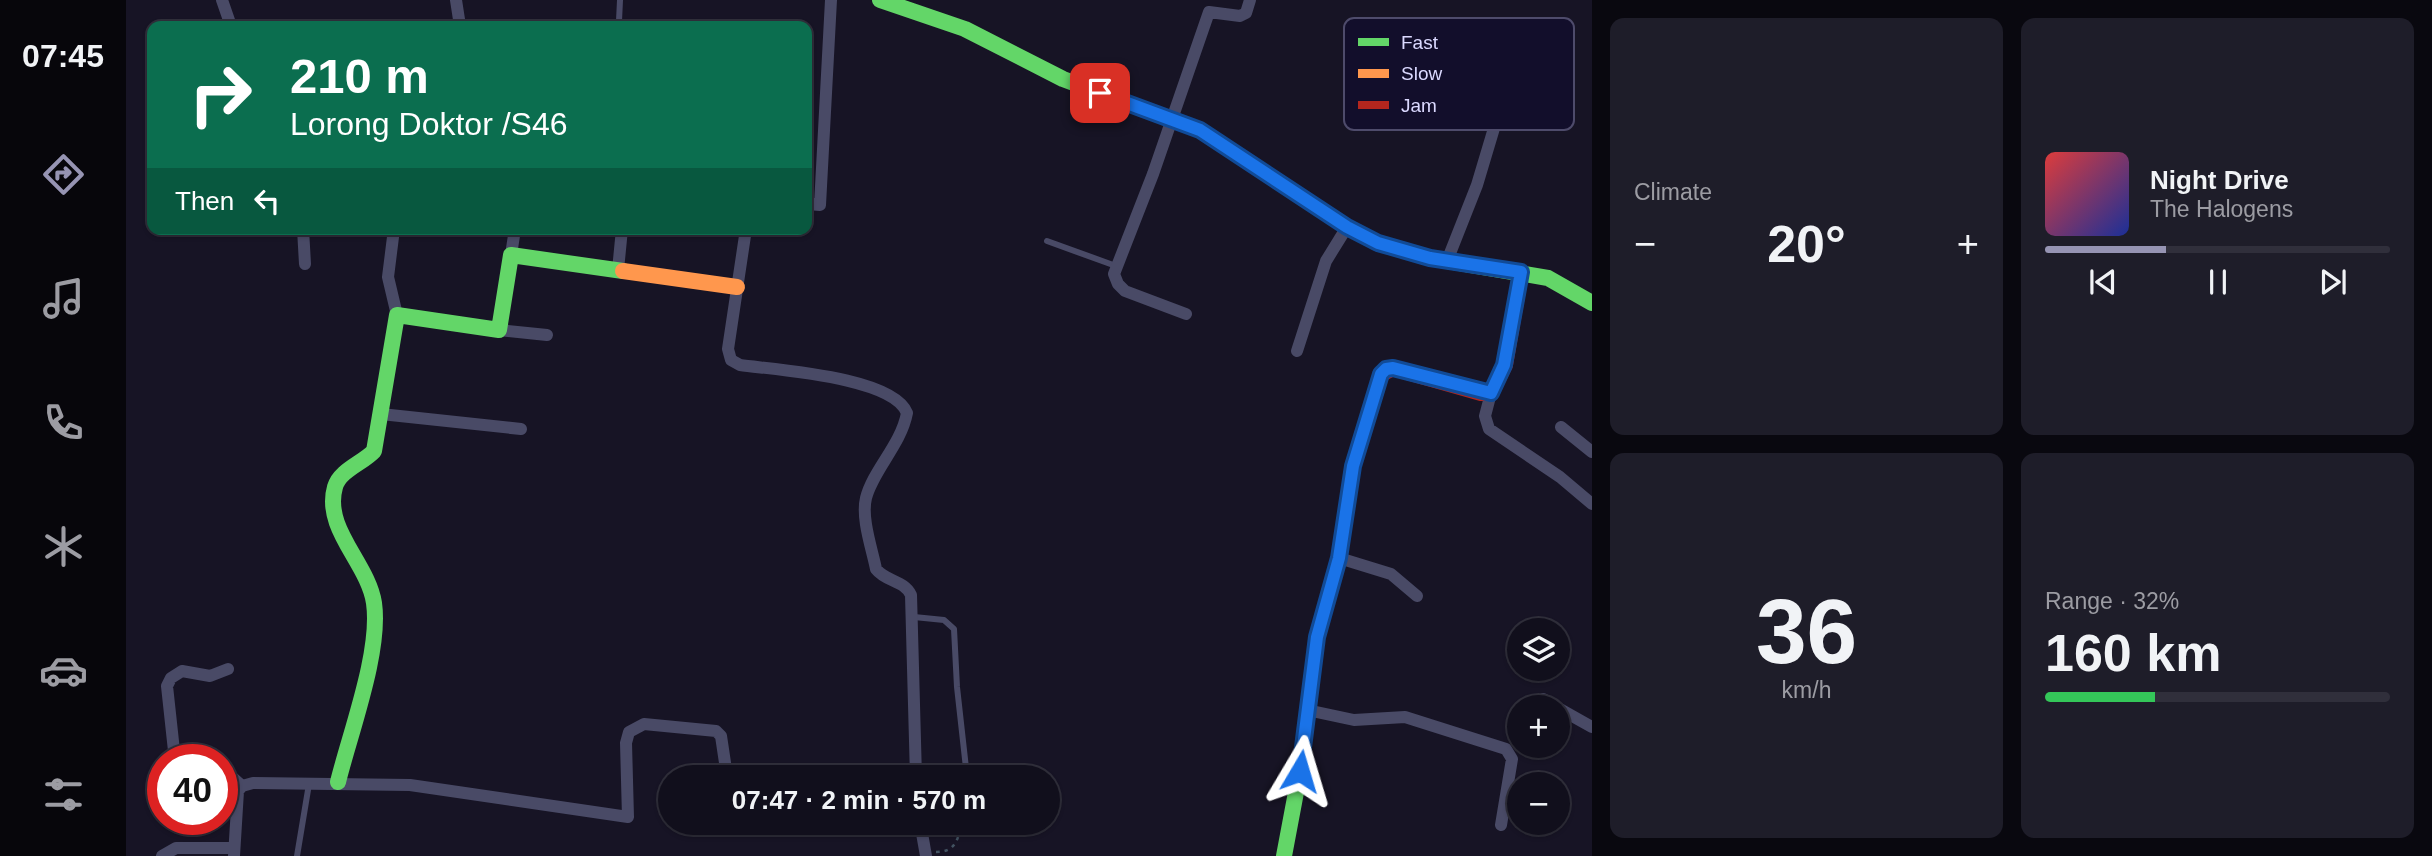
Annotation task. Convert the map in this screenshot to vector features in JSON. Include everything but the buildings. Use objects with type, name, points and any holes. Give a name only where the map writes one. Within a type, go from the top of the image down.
[{"type":"street","points":[[222,0],[229,21]]},
{"type":"street","points":[[456,0],[460,21]]},
{"type":"street","points":[[812,204],[820,205],[831,0]]},
{"type":"street","points":[[880,0],[965,29],[1063,79],[1200,130],[1347,227],[1378,243],[1447,261],[1549,278],[1592,303]]},
{"type":"street","points":[[1186,314],[1125,291],[1114,274],[1173,120],[1209,12],[1240,16],[1246,13],[1250,0]]},
{"type":"street","points":[[1447,261],[1478,185],[1494,130]]},
{"type":"street","points":[[1297,351],[1326,261],[1347,227]]},
{"type":"street","points":[[303,235],[305,264]]},
{"type":"street","points":[[338,782],[374,617],[368,581],[334,505],[335,486],[341,477],[374,451],[397,315],[388,277],[393,235]]},
{"type":"street","points":[[499,330],[514,235]]},
{"type":"street","points":[[618,270],[621,235]]},
{"type":"street","points":[[745,235],[728,349],[735,364],[841,378],[904,406],[905,421],[888,460],[871,487],[865,508],[876,569],[880,575],[908,589],[914,617],[912,679],[916,765]]},
{"type":"street","points":[[511,255],[737,287]]},
{"type":"street","points":[[1521,272],[1504,365],[1491,393],[1485,416],[1489,429],[1590,498]]},
{"type":"street","points":[[397,315],[547,335]]},
{"type":"street","points":[[1284,856],[1300,771],[1317,637],[1339,558],[1353,466],[1383,371],[1393,368],[1491,393]]},
{"type":"street","points":[[381,414],[521,429]]},
{"type":"street","points":[[1561,427],[1592,452]]},
{"type":"street","points":[[1339,558],[1391,574],[1417,596]]},
{"type":"street","points":[[173,744],[167,686],[171,678],[182,671],[210,676],[228,668]]},
{"type":"street","points":[[1307,710],[1354,720],[1405,717],[1506,749],[1512,760],[1501,825]]},
{"type":"street","points":[[1570,714],[1592,727]]},
{"type":"street","points":[[162,856],[176,848],[234,852],[238,792],[242,786],[253,783],[410,785],[628,817],[626,743],[629,732],[644,724],[716,731],[721,736],[725,765]]},
{"type":"street","points":[[238,782],[242,786]]},
{"type":"street","points":[[922,835],[926,854]]},
{"type":"lane","points":[[619,21],[620,0]]},
{"type":"lane","points":[[1047,241],[1116,266]]},
{"type":"lane","points":[[914,617],[944,620],[954,629],[966,765]]},
{"type":"lane","points":[[298,856],[309,782]]},
{"type":"path","points":[[926,854],[952,849],[957,835]]},
{"type":"traffic: fast","points":[[880,0],[965,29],[1063,79],[1200,130],[1347,227],[1378,243],[1430,258],[1548,278],[1592,303]]},
{"type":"traffic: fast","points":[[338,782],[369,668],[375,623],[370,588],[340,532],[333,502],[335,487],[342,476],[374,451],[397,315],[499,330],[511,255],[623,271]]},
{"type":"traffic: fast","points":[[1284,856],[1300,771],[1317,637],[1339,558],[1353,466],[1378,385]]},
{"type":"traffic: slow","points":[[623,271],[737,287]]},
{"type":"traffic: jam","points":[[1378,385],[1381,374],[1393,368],[1481,393],[1491,393],[1505,365],[1521,273]]},
{"type":"route","points":[[1100,93],[1200,130],[1347,227],[1378,243],[1430,258],[1521,272],[1504,365],[1491,393],[1481,393],[1393,368],[1386,369],[1381,374],[1353,466],[1339,558],[1317,637],[1300,771]]}]
